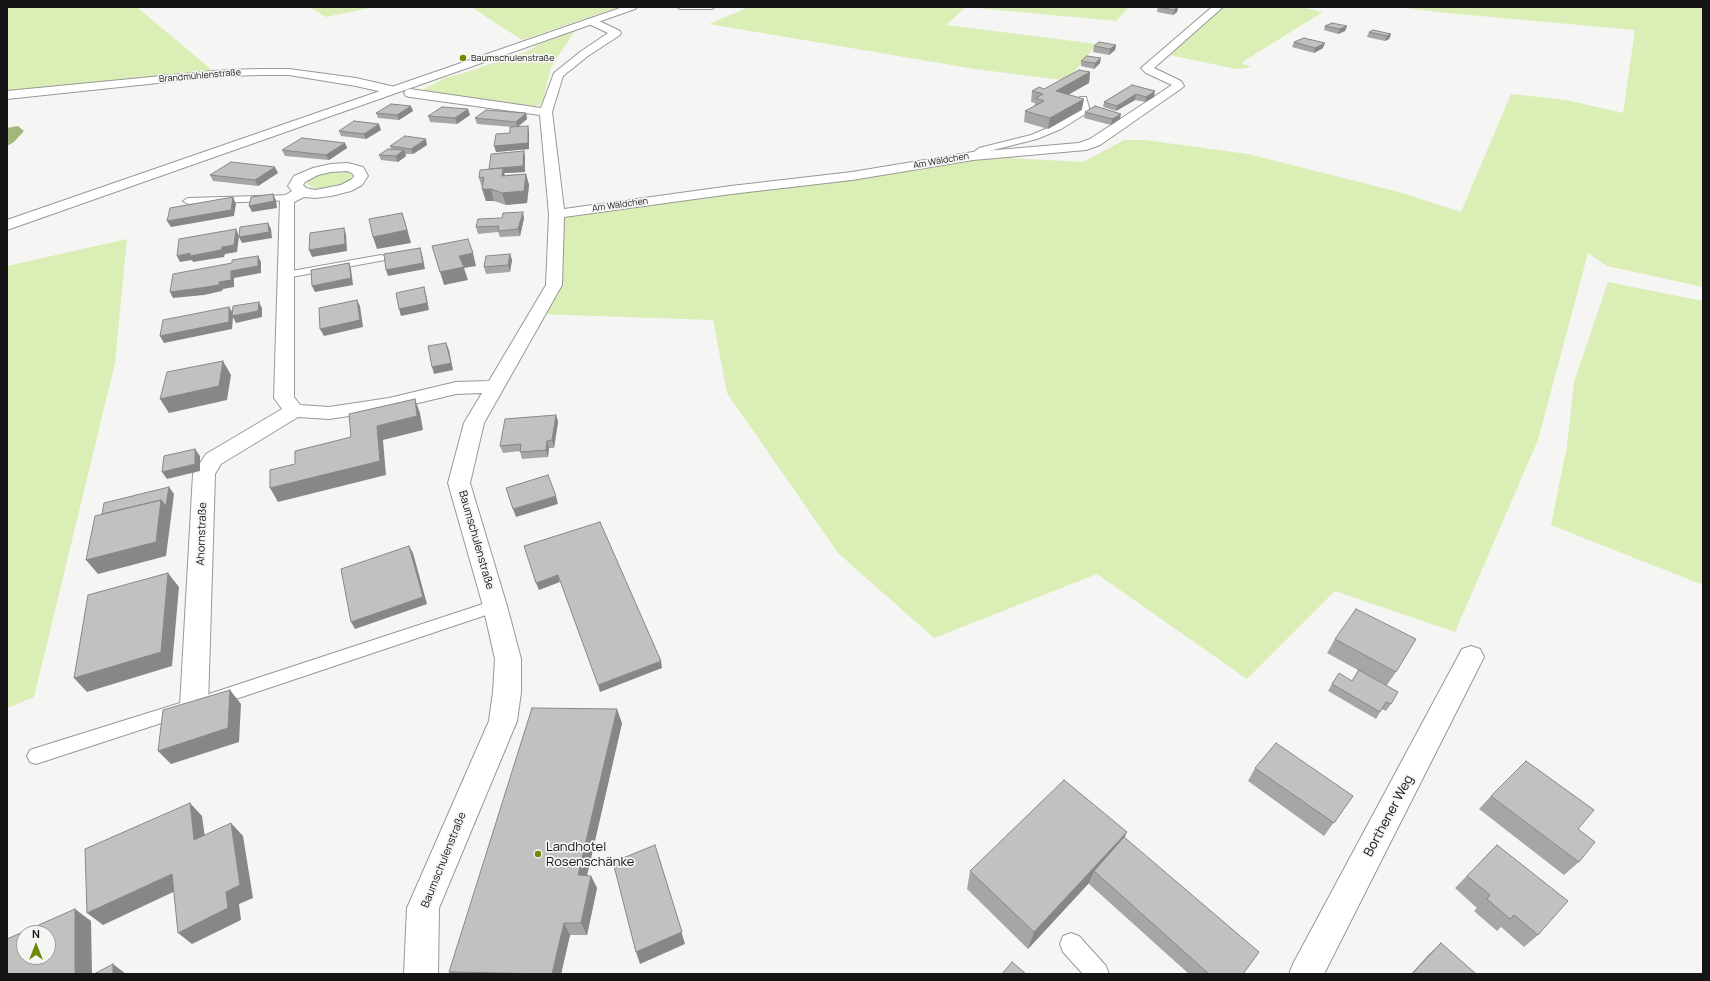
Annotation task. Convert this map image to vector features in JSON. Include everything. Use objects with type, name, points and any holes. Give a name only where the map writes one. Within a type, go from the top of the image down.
[{"type":"street","points":[[7,225],[632,7]]},
{"type":"street","name":"Am Wäldchen","points":[[557,214],[731,190],[852,176],[973,156],[1082,147],[1095,142],[1178,86],[1177,83],[1150,71],[1147,68],[1218,7]]},
{"type":"street","name":"Baumschulenstraße","points":[[421,974],[423,908],[503,721],[507,692],[508,658],[495,606],[459,484],[474,423],[554,285],[557,214],[546,112],[558,75],[584,54],[616,33],[591,21]]},
{"type":"street","name":"Brandmühlenstraße","points":[[7,95],[224,73],[262,72],[289,72],[356,82],[391,90]]},
{"type":"street","points":[[410,93],[546,112]]},
{"type":"street","points":[[297,195],[288,200],[284,398],[294,411],[329,413],[389,404],[456,388],[496,386]]},
{"type":"street","name":"Ahornstraße","points":[[194,706],[204,474],[213,459],[294,411]]},
{"type":"street","name":"Borthener Weg","points":[[1306,974],[1472,657]]},
{"type":"lane","points":[[680,7],[712,7]]},
{"type":"lane","points":[[973,156],[982,150],[1034,137],[1058,127],[1086,111],[1083,99]]},
{"type":"lane","points":[[188,201],[297,195]]},
{"type":"lane","points":[[286,275],[381,258]]},
{"type":"lane","points":[[36,756],[194,706],[495,606]]},
{"type":"lane","points":[[1071,944],[1098,974]]},
{"type":"shaded area","points":[[7,7],[137,7],[214,72],[7,92]]},
{"type":"shaded area","points":[[309,7],[375,7],[326,17]]},
{"type":"shaded area","points":[[471,7],[619,7],[522,40]]},
{"type":"shaded area","points":[[749,7],[966,7],[946,25],[1097,44],[1070,77],[1062,80],[975,69],[709,24]]},
{"type":"shaded area","points":[[966,7],[1129,7],[1116,21]]},
{"type":"shaded area","points":[[1220,7],[1300,7],[1323,12],[1241,63],[1252,67],[1237,69],[1164,54]]},
{"type":"shaded area","points":[[1396,7],[1703,7],[1703,287],[1607,266],[1588,253],[1538,440],[1455,632],[1335,591],[1247,679],[1097,574],[934,638],[838,553],[727,393],[713,320],[537,314],[554,285],[557,214],[973,156],[1083,162],[1124,140],[1145,140],[1248,154],[1399,192],[1461,212],[1511,94],[1566,100],[1623,113],[1635,30]]},
{"type":"shaded area","points":[[575,31],[551,67],[543,100],[540,105],[527,107],[419,92],[445,78],[528,51],[539,44]]},
{"type":"shaded area","points":[[18,126],[24,131],[14,142],[7,146],[7,128]]},
{"type":"shaded area","points":[[341,171],[348,172],[352,175],[351,179],[337,187],[317,189],[307,184],[314,176],[323,173]]},
{"type":"shaded area","points":[[127,239],[115,363],[34,697],[7,708],[7,266]]},
{"type":"shaded area","points":[[1608,282],[1703,301],[1703,585],[1551,525],[1567,446],[1574,382]]},
{"type":"building","points":[[1158,7],[1178,7],[1174,10]]},
{"type":"building","points":[[1332,23],[1347,26],[1340,29],[1325,26]]},
{"type":"building","points":[[1373,30],[1391,34],[1387,36],[1369,32]]},
{"type":"building","points":[[1304,38],[1325,43],[1315,48],[1294,42]]},
{"type":"building","points":[[1099,42],[1116,45],[1110,49],[1094,46]]},
{"type":"building","points":[[1087,56],[1101,58],[1095,63],[1081,61]]},
{"type":"building","points":[[1079,70],[1090,72],[1056,91],[1084,99],[1050,118],[1025,111],[1044,101],[1036,98],[1043,94],[1032,91],[1039,87],[1044,89]]},
{"type":"building","points":[[1132,85],[1155,91],[1146,97],[1136,94],[1117,106],[1104,102]]},
{"type":"building","points":[[391,104],[411,106],[397,115],[376,113]]},
{"type":"building","points":[[1095,106],[1121,114],[1112,119],[1085,112]]},
{"type":"building","points":[[442,107],[468,109],[455,118],[428,116]]},
{"type":"building","points":[[486,110],[526,113],[516,122],[475,118]]},
{"type":"building","points":[[354,121],[379,124],[364,134],[339,131]]},
{"type":"building","points":[[528,126],[528,143],[494,146],[496,134],[510,133],[510,127]]},
{"type":"building","points":[[405,136],[426,139],[411,149],[390,146]]},
{"type":"building","points":[[302,138],[345,143],[326,155],[282,150]]},
{"type":"building","points":[[388,149],[404,150],[396,156],[379,155]]},
{"type":"building","points":[[524,151],[523,166],[489,169],[491,154]]},
{"type":"building","points":[[231,162],[275,167],[255,180],[210,175]]},
{"type":"building","points":[[503,168],[502,176],[526,174],[524,191],[502,193],[491,189],[482,189],[484,177],[479,178],[480,170]]},
{"type":"building","points":[[273,194],[274,201],[249,206],[251,197]]},
{"type":"building","points":[[233,197],[231,210],[167,221],[170,208]]},
{"type":"building","points":[[523,212],[518,229],[498,231],[499,226],[476,227],[478,219],[502,218],[503,213]]},
{"type":"building","points":[[402,213],[407,230],[373,237],[369,219]]},
{"type":"building","points":[[268,223],[269,232],[239,237],[240,227]]},
{"type":"building","points":[[344,228],[345,244],[309,250],[310,233]]},
{"type":"building","points":[[236,229],[234,245],[222,247],[221,250],[190,256],[190,253],[177,256],[179,239]]},
{"type":"building","points":[[468,239],[473,253],[459,256],[464,267],[440,272],[432,246]]},
{"type":"building","points":[[420,248],[423,263],[386,270],[384,254]]},
{"type":"building","points":[[510,254],[508,265],[484,267],[486,256]]},
{"type":"building","points":[[258,256],[258,266],[231,271],[231,280],[219,282],[219,285],[170,292],[173,274],[232,263],[232,260]]},
{"type":"building","points":[[349,263],[351,278],[312,286],[311,270]]},
{"type":"building","points":[[424,287],[427,303],[399,309],[396,293]]},
{"type":"building","points":[[357,300],[360,320],[320,329],[319,308]]},
{"type":"building","points":[[259,302],[258,311],[232,316],[233,306]]},
{"type":"building","points":[[229,307],[229,322],[160,336],[163,320]]},
{"type":"building","points":[[446,343],[451,363],[432,367],[428,346]]},
{"type":"building","points":[[223,361],[219,386],[160,399],[167,372]]},
{"type":"building","points":[[415,399],[417,416],[377,426],[380,461],[270,488],[270,470],[295,464],[295,451],[351,437],[349,414]]},
{"type":"building","points":[[556,415],[552,440],[547,441],[546,450],[520,452],[521,444],[500,446],[505,419]]},
{"type":"building","points":[[195,449],[195,464],[162,472],[164,456]]},
{"type":"building","points":[[548,475],[556,496],[513,509],[506,488]]},
{"type":"building","points":[[169,487],[166,506],[161,500],[102,514],[104,503]]},
{"type":"building","points":[[161,500],[156,542],[86,560],[95,516]]},
{"type":"building","points":[[600,522],[661,661],[598,685],[558,575],[536,583],[524,546]]},
{"type":"building","points":[[409,546],[423,597],[351,622],[341,569]]},
{"type":"building","points":[[168,573],[161,652],[74,678],[88,595]]},
{"type":"building","points":[[1356,609],[1416,639],[1396,672],[1335,639]]},
{"type":"building","points":[[1359,670],[1398,692],[1391,704],[1386,702],[1380,712],[1332,684],[1339,673],[1352,681]]},
{"type":"building","points":[[230,690],[228,728],[158,751],[163,710]]},
{"type":"building","points":[[532,708],[617,709],[578,875],[591,876],[581,923],[564,923],[552,974],[449,972]]},
{"type":"building","points":[[1276,743],[1353,796],[1334,823],[1255,768]]},
{"type":"building","points":[[1526,761],[1594,810],[1578,829],[1595,842],[1579,862],[1491,796]]},
{"type":"building","points":[[1064,780],[1127,832],[1034,932],[970,871]]},
{"type":"building","points":[[190,803],[194,840],[231,823],[240,885],[226,892],[228,908],[178,933],[172,874],[87,913],[85,849]]},
{"type":"building","points":[[1124,837],[1259,952],[1243,974],[1209,974],[1094,871]]},
{"type":"building","points":[[655,845],[682,932],[636,952],[613,862]]},
{"type":"building","points":[[1497,845],[1568,901],[1538,935],[1514,915],[1510,919],[1487,899],[1490,895],[1467,876]]},
{"type":"building","points":[[75,909],[75,974],[7,974],[7,939],[16,935],[16,965],[56,965],[56,925],[39,925]]},
{"type":"building","points":[[1441,943],[1476,974],[1412,974]]},
{"type":"building","points":[[1012,962],[1026,974],[1002,974]]},
{"type":"building","points":[[113,964],[113,974],[94,974]]},
{"type":"place","name":"Baumschulenstraße","points":[[463,58]]},
{"type":"place","name":"Landhotel Rosenschänke","points":[[538,854]]}]
